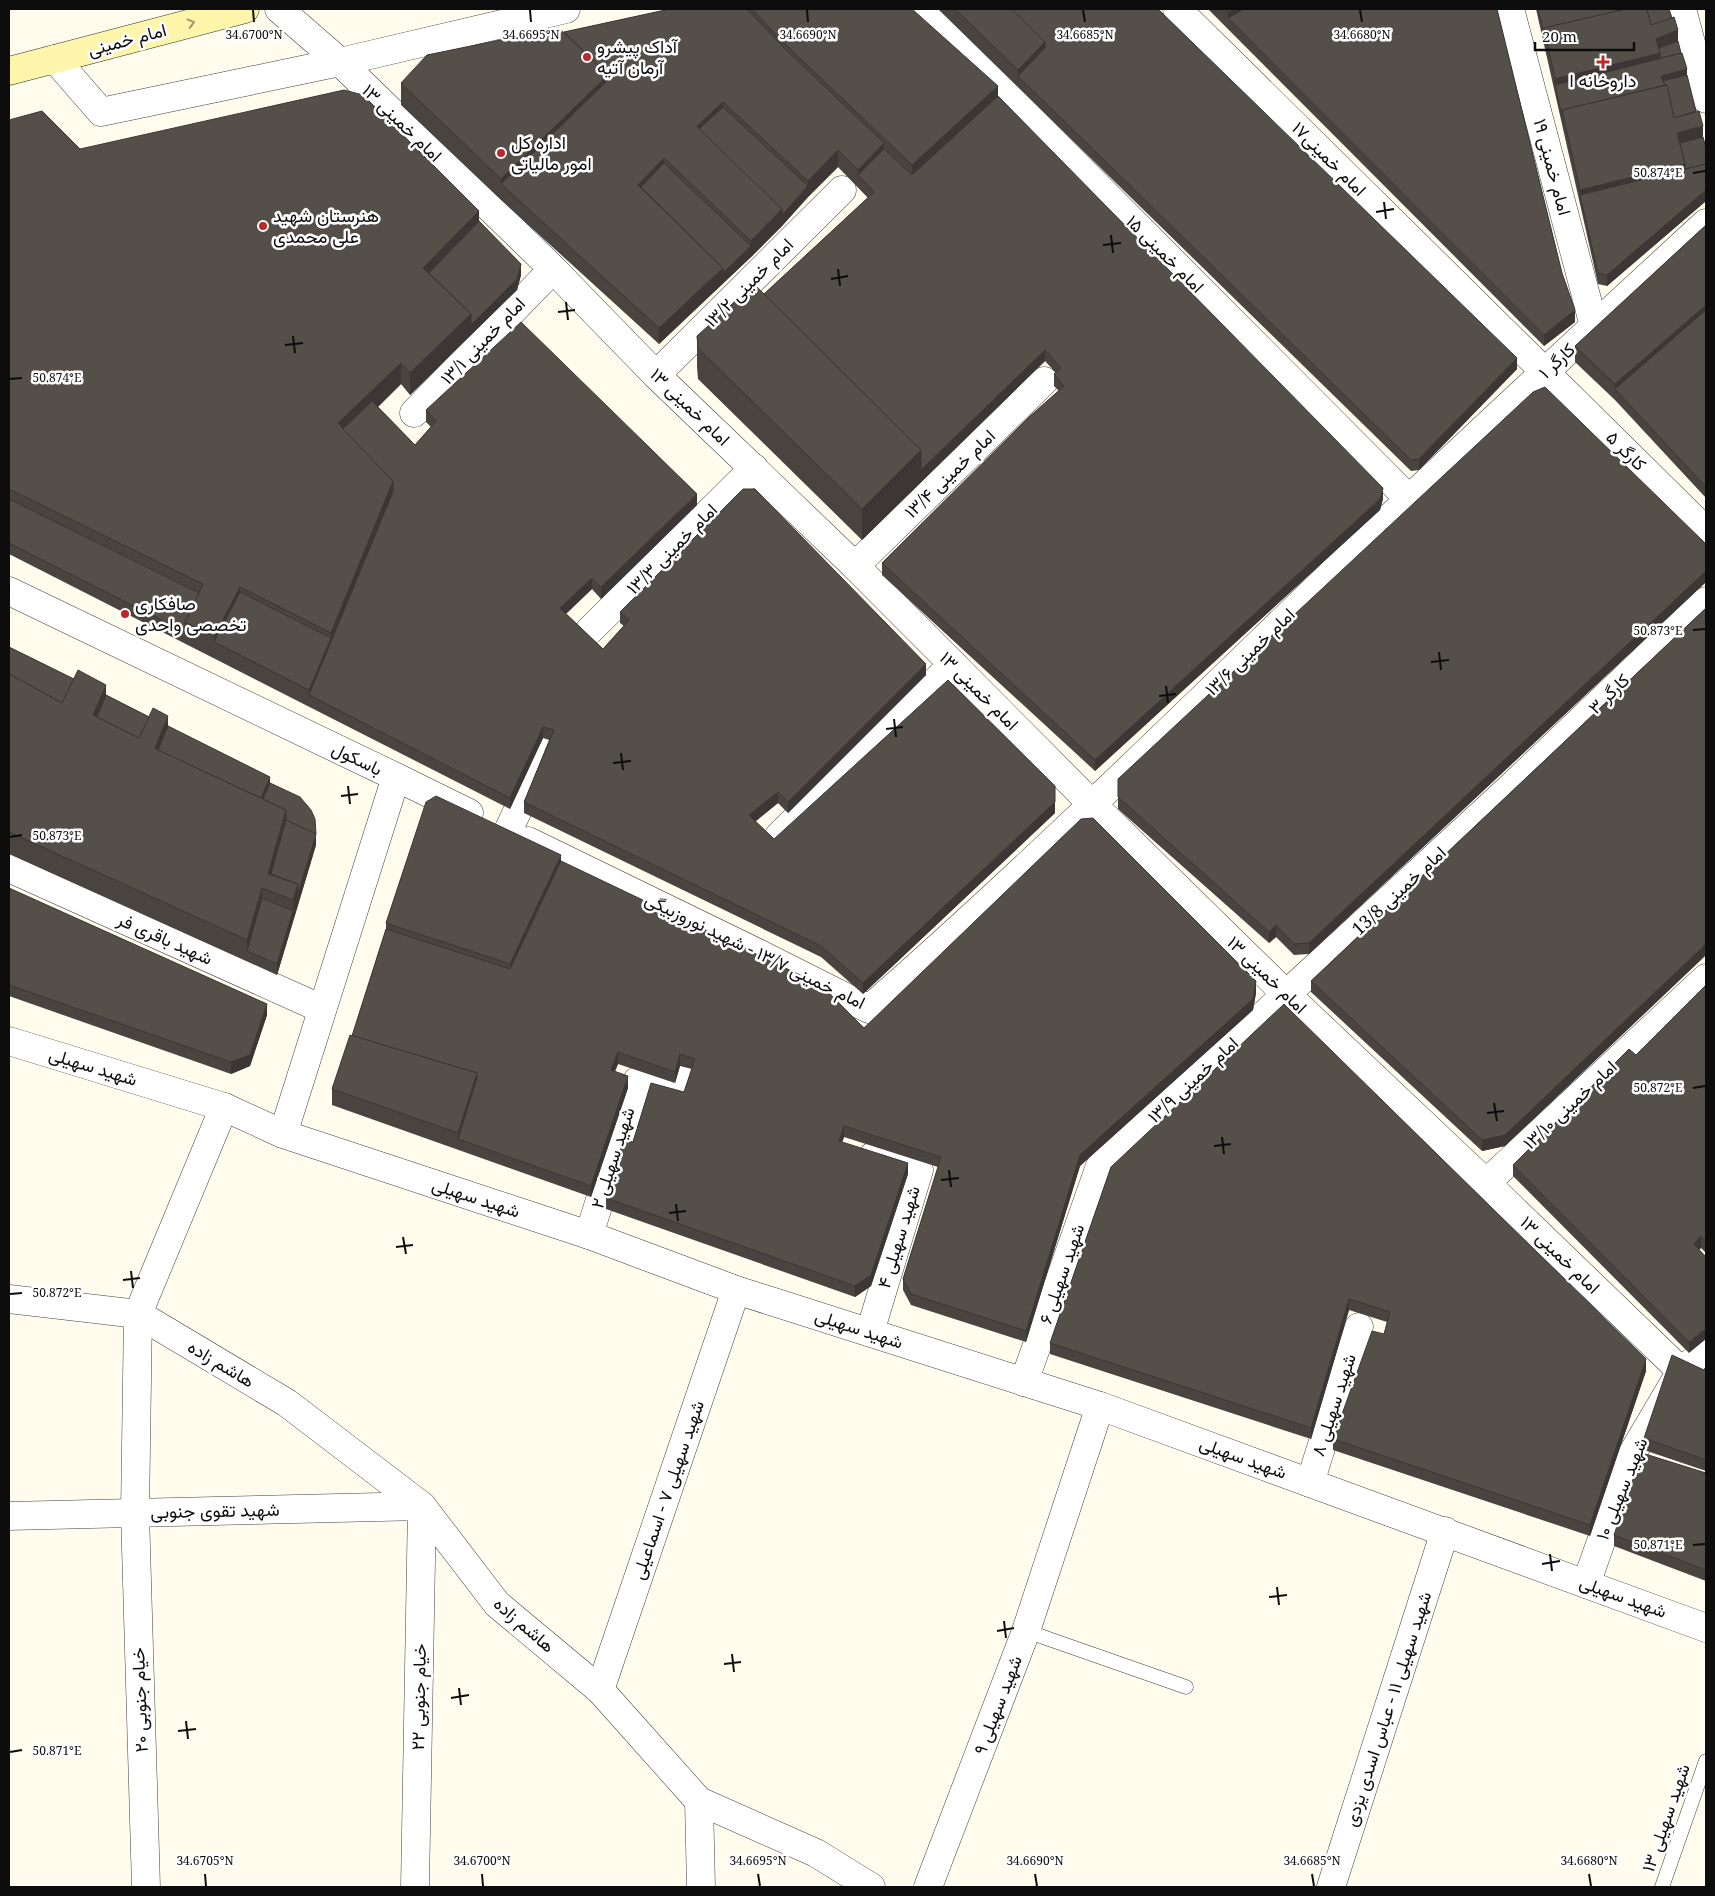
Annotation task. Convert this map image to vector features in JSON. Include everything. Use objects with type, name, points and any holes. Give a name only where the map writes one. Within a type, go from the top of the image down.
[{"type":"main road","name":"امام خمینی","points":[[9,71],[245,9]]},
{"type":"street","name":"امام خمینی ۱۳","points":[[279,9],[340,62],[553,269],[656,375],[855,566],[1092,804],[1286,994],[1681,1371]]},
{"type":"street","points":[[54,59],[102,112],[340,62],[566,9]]},
{"type":"street","name":"امام خمینی ۱۵","points":[[921,9],[1409,499]]},
{"type":"street","name":"امام خمینی۱۷","points":[[1177,9],[1546,371]]},
{"type":"street","name":"امام خمینی ۱۹","points":[[1510,9],[1594,326]]},
{"type":"street","points":[[1682,9],[1706,99]]},
{"type":"street","name":"امام خمینی ۱۳/۲","points":[[656,375],[842,190]]},
{"type":"street","name":"کارگر ۱","points":[[1409,499],[1706,223]]},
{"type":"street","name":"امام خمینی ۱۳/۱","points":[[414,413],[553,269]]},
{"type":"street","name":"کارگر ۵","points":[[1546,371],[1706,531]]},
{"type":"street","name":"امام خمینی ۱۳/۴","points":[[855,566],[1044,381]]},
{"type":"street","name":"امام خمینی ۱۳/۳","points":[[590,630],[754,468]]},
{"type":"street","name":"امام خمینی ۱۳/۶","points":[[1092,804],[1409,499]]},
{"type":"street","name":"باسکول","points":[[9,591],[396,777],[283,1134]]},
{"type":"street","name":"کارگر ۳","points":[[1511,787],[1706,600]]},
{"type":"street","points":[[780,836],[953,664]]},
{"type":"street","points":[[508,832],[547,748]]},
{"type":"street","name":"امام خمینی ۱۳/۷ - شهید نوروزبیگی","points":[[396,777],[869,1009],[933,953],[1092,804]]},
{"type":"street","name":"امام خمینی 13/8","points":[[1286,994],[1511,787]]},
{"type":"street","name":"شهید باقری فر","points":[[9,868],[322,1009]]},
{"type":"street","name":"امام خمینی ۱۳/۱۰","points":[[1486,1183],[1702,982]]},
{"type":"street","name":"امام خمینی ۱۳/۹","points":[[1100,1166],[1286,994]]},
{"type":"street","name":"شهید سهیلی","points":[[9,1042],[224,1107],[283,1134],[589,1235],[736,1290],[1100,1406],[1706,1628]]},
{"type":"street","name":"شهید سهیلی ۲","points":[[589,1235],[631,1078],[680,1094],[685,1077]]},
{"type":"street","points":[[9,1300],[138,1314],[224,1107]]},
{"type":"street","name":"شهید سهیلی ۴","points":[[862,1152],[918,1170],[870,1332]]},
{"type":"street","name":"شهید سهیلی ۶","points":[[1024,1382],[1100,1166]]},
{"type":"street","name":"شهید سهیلی ۷ - اسماعیلی","points":[[600,1690],[736,1290]]},
{"type":"street","name":"هاشم زاده","points":[[138,1314],[286,1403],[422,1506],[497,1604],[600,1690],[699,1801],[816,1853],[871,1887]]},
{"type":"street","name":"خیام جنوبی ۲۰","points":[[138,1314],[135,1513],[146,1887]]},
{"type":"street","name":"شهید سهیلی ۸","points":[[1310,1483],[1359,1327]]},
{"type":"street","points":[[1681,1371],[1706,1351]]},
{"type":"street","name":"شهید سهیلی ۱۰","points":[[1586,1584],[1632,1454],[1681,1371]]},
{"type":"street","name":"شهید سهیلی ۹","points":[[928,1887],[1026,1631],[1100,1406]]},
{"type":"street","points":[[1632,1454],[1660,1463]]},
{"type":"street","name":"شهید تقوی جنوبی","points":[[9,1516],[422,1506]]},
{"type":"street","name":"خیام جنوبی ۲۲","points":[[415,1887],[422,1506]]},
{"type":"street","name":"شهید سهیلی ۱۱ - عباس اسدی یزدی","points":[[1331,1887],[1445,1531]]},
{"type":"street","points":[[699,1801],[701,1887]]},
{"type":"lane","points":[[1026,1631],[1186,1687]]},
{"type":"lane","name":"شهید سهیلی ۱۳","points":[[1662,1887],[1706,1761]]},
{"type":"building","points":[[670,9],[747,9],[782,46],[884,143],[858,170],[838,150],[808,181],[723,102],[697,126],[782,209],[751,241],[664,158],[638,185],[723,268],[659,328],[501,184],[608,80],[608,75],[564,32]]},
{"type":"building","points":[[752,9],[912,9],[998,86],[912,165],[782,41]]},
{"type":"building","points":[[955,9],[1012,9],[1045,42],[1018,70]]},
{"type":"building","points":[[1012,9],[1158,9],[1517,358],[1419,459],[1411,460],[1018,76],[1045,48],[1045,42]]},
{"type":"building","points":[[1224,9],[1235,9],[1228,12]]},
{"type":"building","points":[[1244,9],[1497,9],[1562,273],[1575,310],[1544,335],[1228,18]]},
{"type":"building","points":[[1538,9],[1626,9],[1544,28],[1544,33]]},
{"type":"building","name":"داروخانه ا","points":[[1626,9],[1647,9],[1651,25],[1674,17],[1678,30],[1656,39],[1660,53],[1555,79],[1544,28]]},
{"type":"building","points":[[1647,9],[1669,9],[1672,18],[1651,25]]},
{"type":"building","name":"اداره کل امور مالیاتی","points":[[559,28],[608,75],[501,179],[401,83],[427,55]]},
{"type":"building","points":[[1678,41],[1681,53],[1660,58],[1659,48]]},
{"type":"building","points":[[1682,53],[1687,69],[1661,76],[1665,85],[1562,110],[1562,116],[1555,85]]},
{"type":"building","points":[[1687,75],[1696,111],[1674,118],[1667,85],[1663,81]]},
{"type":"building","points":[[1667,85],[1674,118],[1699,111],[1703,126],[1677,133],[1685,164],[1580,190],[1562,110]]},
{"type":"building","points":[[344,90],[363,95],[479,211],[423,268],[471,314],[410,373],[401,363],[338,423],[393,481],[331,633],[240,587],[214,637],[185,622],[203,584],[9,489],[9,120],[42,111],[80,149]]},
{"type":"building","points":[[998,96],[1383,488],[1380,499],[1095,760],[882,563],[1029,417],[1064,386],[1054,374],[1061,368],[1045,350],[921,470],[921,450],[764,294],[874,192],[858,175],[884,149],[912,175]]},
{"type":"building","points":[[723,107],[808,186],[782,215],[782,209],[699,129]]},
{"type":"building","points":[[1703,137],[1706,148],[1706,164],[1685,169],[1680,143]]},
{"type":"building","points":[[664,163],[751,246],[723,273],[723,268],[641,187]]},
{"type":"building","points":[[1706,164],[1706,190],[1607,275],[1598,273],[1580,195]]},
{"type":"building","points":[[479,221],[521,264],[517,279],[471,325],[471,314],[429,273]]},
{"type":"building","points":[[1706,225],[1706,305],[1615,384],[1575,346]]},
{"type":"building","points":[[754,284],[921,450],[862,509],[698,348],[697,336]]},
{"type":"building","points":[[1706,310],[1706,487],[1615,389]]},
{"type":"building","points":[[521,322],[697,494],[601,587],[592,578],[560,608],[603,649],[629,620],[620,612],[743,489],[755,489],[926,664],[788,802],[778,792],[749,815],[774,839],[948,680],[1055,786],[1055,802],[863,983],[821,946],[524,802],[554,730],[543,727],[510,798],[309,695],[393,492],[393,481],[343,429],[372,401],[415,445],[436,421],[426,410]]},
{"type":"building","points":[[1545,387],[1706,544],[1706,571],[1309,943],[1294,944],[1276,925],[1269,932],[1118,797],[1118,779],[1533,392]]},
{"type":"building","points":[[9,499],[199,593],[185,622],[185,632],[9,543]]},
{"type":"building","points":[[240,592],[331,638],[309,690],[214,642]]},
{"type":"building","points":[[1706,608],[1706,944],[1505,1135],[1482,1140],[1311,981]]},
{"type":"building","points":[[9,647],[74,679],[62,703],[9,674]]},
{"type":"building","points":[[78,670],[106,685],[93,715],[139,738],[153,708],[168,716],[155,748],[286,810],[268,874],[298,884],[293,900],[262,888],[247,940],[9,832],[9,674],[62,703]]},
{"type":"building","points":[[106,695],[149,717],[139,738],[97,717]]},
{"type":"building","points":[[168,726],[270,777],[261,798],[158,750]]},
{"type":"building","points":[[270,783],[300,797],[311,810],[315,819],[316,834],[286,820],[286,810],[263,799]]},
{"type":"building","points":[[436,796],[561,855],[510,964],[386,923],[426,802]]},
{"type":"building","points":[[1093,818],[1256,981],[1253,999],[1080,1155],[1026,1331],[911,1294],[903,1279],[941,1157],[844,1126],[839,1141],[908,1163],[871,1275],[855,1286],[606,1198],[623,1140],[633,1142],[651,1083],[684,1092],[695,1059],[680,1054],[675,1072],[618,1052],[611,1070],[628,1076],[591,1186],[458,1139],[477,1073],[352,1036],[386,929],[510,969],[561,861],[821,985],[864,1028],[1081,819]]},
{"type":"building","points":[[286,820],[316,834],[298,894],[298,884],[271,874]]},
{"type":"building","points":[[9,888],[267,1004],[250,1055],[231,1062],[9,985]]},
{"type":"building","points":[[262,898],[293,911],[277,964],[247,951]]},
{"type":"building","points":[[1706,985],[1706,1242],[1701,1236],[1694,1244],[1706,1257],[1706,1328],[1689,1342],[1513,1165],[1629,1049],[1636,1055]]},
{"type":"building","points":[[1284,1004],[1646,1359],[1590,1525],[1333,1439],[1372,1331],[1384,1334],[1390,1312],[1349,1299],[1311,1428],[1050,1343],[1111,1167]]},
{"type":"building","points":[[350,1035],[477,1073],[458,1133],[332,1089]]},
{"type":"building","points":[[1672,1355],[1704,1370],[1706,1367],[1706,1460],[1644,1438]]},
{"type":"building","points":[[1642,1453],[1706,1473],[1706,1570],[1614,1535]]},
{"type":"place","name":"آداک پیشرو آرمان آتیه","points":[[587,57]]},
{"type":"place","name":"داروخانه ا","points":[[1603,62]]},
{"type":"place","name":"اداره کل امور مالیاتی","points":[[501,153]]},
{"type":"place","name":"هنرستان شهید علی محمدی","points":[[263,226]]},
{"type":"place","name":"صافکاری تخصصی واحدی","points":[[125,614]]}]
